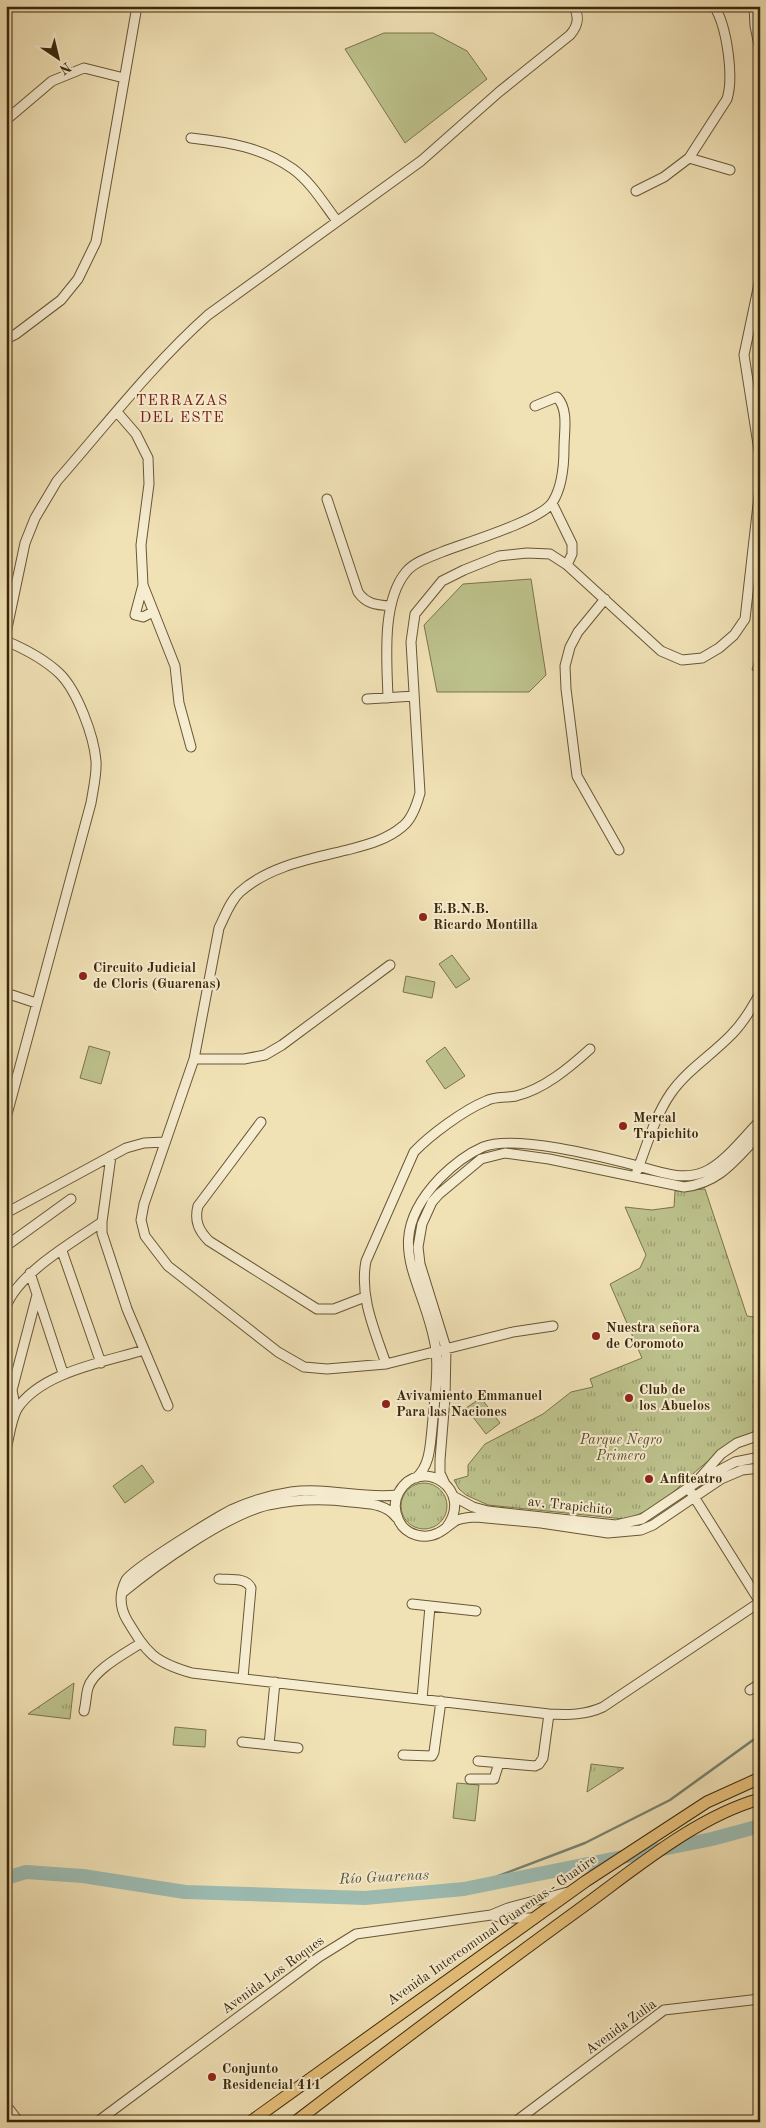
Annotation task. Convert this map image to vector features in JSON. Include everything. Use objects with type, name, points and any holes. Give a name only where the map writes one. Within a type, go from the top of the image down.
[{"type":"main road","name":"Avenida Intercomunal Guarenas - Guatire","points":[[250,2122],[586,1881],[707,1802],[760,1778]]},
{"type":"main road","points":[[295,2122],[635,1869],[714,1816],[739,1805],[760,1800]]},
{"type":"street","points":[[6,339],[16,334],[61,300],[78,279],[89,260],[96,242],[137,6]]},
{"type":"street","points":[[6,633],[25,543],[35,518],[56,481],[153,368],[184,336],[208,315],[421,161],[499,92],[570,35],[577,24],[578,17],[573,6]]},
{"type":"street","points":[[636,191],[664,177],[689,158],[727,99],[730,91],[728,59],[722,23],[714,6]]},
{"type":"street","points":[[754,6],[755,26],[760,50]]},
{"type":"street","points":[[6,120],[52,81],[84,68],[124,78]]},
{"type":"street","points":[[191,138],[231,142],[274,158],[294,169],[315,192],[337,221]]},
{"type":"street","points":[[689,158],[730,170]]},
{"type":"street","points":[[760,279],[744,355],[760,457]]},
{"type":"street","points":[[388,698],[387,652],[391,606],[396,588],[406,572],[429,557],[534,517],[552,503],[557,494],[564,457],[563,403],[557,397],[535,406]]},
{"type":"street","points":[[117,412],[136,434],[148,458],[150,484],[141,545],[143,585],[136,615],[142,617],[153,612]]},
{"type":"street","points":[[553,1326],[513,1332],[386,1364],[327,1369],[304,1367],[293,1362],[168,1266],[145,1236],[141,1220],[144,1204],[194,1059],[219,928],[228,908],[240,892],[262,877],[287,865],[368,845],[390,836],[404,825],[417,805],[420,793],[411,642],[415,614],[442,581],[499,556],[528,553],[550,554],[567,565],[661,651],[682,660],[702,658],[720,648],[734,635],[745,619],[760,487]]},
{"type":"street","points":[[327,499],[358,592],[369,603],[391,606]]},
{"type":"street","points":[[552,503],[572,544],[572,554],[567,565]]},
{"type":"street","points":[[143,585],[175,666],[179,703],[191,747]]},
{"type":"street","points":[[604,599],[578,632],[570,647],[565,666],[566,689],[577,776],[619,850]]},
{"type":"street","points":[[6,641],[29,651],[60,674],[78,701],[89,724],[97,761],[91,803],[6,1118]]},
{"type":"street","points":[[367,699],[414,696]]},
{"type":"street","points":[[194,1059],[244,1059],[264,1055],[282,1045],[390,965]]},
{"type":"street","points":[[6,993],[36,1003]]},
{"type":"street","points":[[635,1176],[654,1124],[670,1095],[681,1081],[738,1028],[760,993]]},
{"type":"street","points":[[386,1364],[365,1297],[363,1275],[366,1262],[414,1152],[422,1144],[476,1105],[487,1100],[528,1092],[566,1069],[590,1049]]},
{"type":"street","points":[[397,1517],[395,1509],[397,1496],[401,1488],[416,1478],[427,1462],[436,1380],[436,1351],[415,1282],[409,1257],[408,1237],[412,1221],[419,1206],[442,1177],[458,1162],[483,1147],[513,1142],[595,1156],[667,1174],[688,1176],[704,1172],[717,1164],[760,1121]]},
{"type":"street","points":[[261,1122],[198,1206],[196,1220],[198,1227],[209,1241],[317,1309],[334,1309],[365,1297]]},
{"type":"street","points":[[446,1528],[454,1512],[454,1496],[440,1473],[446,1398],[446,1348],[420,1264],[418,1247],[419,1235],[432,1202],[481,1159],[504,1153],[549,1159],[684,1187],[698,1185],[721,1174],[760,1134]]},
{"type":"street","points":[[6,1213],[126,1148],[144,1143],[165,1142]]},
{"type":"street","points":[[111,1156],[102,1233],[124,1301],[168,1406]]},
{"type":"street","points":[[6,1246],[71,1199]]},
{"type":"street","points":[[6,1207],[17,1206]]},
{"type":"street","points":[[7,1303],[16,1287],[30,1273],[102,1222]]},
{"type":"street","points":[[62,1251],[101,1362]]},
{"type":"street","points":[[30,1273],[63,1373]]},
{"type":"street","points":[[16,1411],[12,1390],[37,1295]]},
{"type":"street","points":[[6,1450],[16,1411],[27,1396],[63,1373],[144,1350]]},
{"type":"street","points":[[696,1482],[720,1454],[737,1443],[760,1435]]},
{"type":"street","name":"av. Trapichito","points":[[454,1496],[473,1507],[497,1512],[616,1525],[642,1520],[696,1482],[735,1462],[760,1457]]},
{"type":"street","points":[[121,1593],[144,1574],[218,1527],[267,1506],[317,1499],[383,1506],[397,1517],[406,1529],[420,1536],[429,1536],[456,1521],[476,1517],[541,1523],[596,1532],[626,1533],[645,1529],[694,1496],[734,1473],[760,1468]]},
{"type":"street","points":[[416,1478],[432,1477],[445,1484]]},
{"type":"street","points":[[397,1496],[385,1497],[307,1490],[268,1497],[249,1503],[214,1520],[136,1570],[126,1579],[121,1593],[120,1604],[124,1615],[150,1654],[173,1668],[192,1673],[549,1714],[584,1714],[603,1707],[760,1602],[688,1488]]},
{"type":"street","points":[[219,1579],[244,1581],[249,1583],[251,1588],[242,1678]]},
{"type":"street","points":[[412,1604],[476,1611]]},
{"type":"street","points":[[422,1699],[430,1606]]},
{"type":"street","points":[[84,1711],[88,1688],[92,1680],[141,1643]]},
{"type":"street","points":[[269,1745],[275,1682]]},
{"type":"street","points":[[750,1690],[760,1684]]},
{"type":"street","points":[[402,1755],[432,1756],[441,1701]]},
{"type":"street","points":[[478,1761],[535,1766],[539,1764],[543,1758],[549,1714]]},
{"type":"street","points":[[242,1742],[298,1748]]},
{"type":"street","points":[[470,1779],[494,1779],[499,1763]]},
{"type":"street","name":"Avenida Los Roques","points":[[96,2122],[319,1957],[356,1934],[491,1914],[522,1903],[572,1891]]},
{"type":"street","name":"Avenida Los Roques","points":[[491,1914],[502,1918],[534,1918]]},
{"type":"street","name":"Avenida Zulia","points":[[515,2122],[664,2010],[760,1999]]},
{"type":"street","points":[[6,2105],[19,2122]]},
{"type":"green space","points":[[384,33],[433,33],[467,51],[487,79],[405,143],[345,49]]},
{"type":"green space","points":[[531,579],[546,675],[529,692],[437,692],[424,625],[463,584]]},
{"type":"green space","points":[[760,642],[760,673],[752,670]]},
{"type":"green space","points":[[452,955],[470,979],[456,988],[439,964]]},
{"type":"green space","points":[[406,976],[435,982],[432,998],[403,992]]},
{"type":"green space","points":[[89,1046],[110,1052],[101,1084],[80,1078]]},
{"type":"green space","points":[[445,1047],[465,1076],[445,1089],[426,1061]]},
{"type":"green space","name":"Parque Negro Primero","points":[[705,1189],[747,1316],[760,1318],[760,1431],[717,1454],[662,1501],[639,1514],[624,1519],[488,1505],[466,1495],[459,1489],[454,1480],[468,1476],[468,1465],[485,1444],[543,1414],[571,1392],[593,1387],[590,1379],[642,1358],[610,1284],[640,1268],[646,1255],[625,1207],[652,1210],[674,1207],[675,1191]]},
{"type":"green space","points":[[481,1398],[500,1423],[486,1434],[466,1408]]},
{"type":"green space","points":[[142,1465],[154,1482],[125,1503],[113,1486]]},
{"type":"green space","points":[[429,1483],[441,1489],[446,1497],[446,1515],[441,1523],[433,1528],[419,1529],[407,1523],[402,1515],[401,1501],[407,1489],[415,1484]]},
{"type":"green space","points":[[74,1683],[70,1719],[28,1714]]},
{"type":"green space","points":[[175,1727],[206,1730],[205,1747],[173,1745]]},
{"type":"green space","points":[[591,1764],[624,1768],[587,1792]]},
{"type":"green space","points":[[457,1783],[479,1785],[475,1821],[453,1818]]},
{"type":"waterway","points":[[464,1889],[585,1843],[670,1800],[760,1735]]},
{"type":"waterway","name":"Río Guarenas","points":[[6,1878],[26,1872],[83,1876],[185,1892],[365,1898],[464,1889],[712,1839],[760,1826]]},
{"type":"place","name":"E.B.N.B. Ricardo Montilla","points":[[423,917]]},
{"type":"place","name":"Circuito Judicial de Cloris (Guarenas)","points":[[83,976]]},
{"type":"place","name":"Mercal Trapichito","points":[[623,1126]]},
{"type":"place","name":"Nuestra señora de Coromoto","points":[[596,1336]]},
{"type":"place","name":"Club de los Abuelos","points":[[629,1398]]},
{"type":"place","name":"Avivamiento Emmanuel Para las Naciones","points":[[386,1404]]},
{"type":"place","name":"Anfiteatro","points":[[649,1479]]},
{"type":"place","name":"Conjunto Residencial 411","points":[[212,2077]]},
{"type":"district","name":"TERRAZAS DEL ESTE","points":[[182,410]]}]
